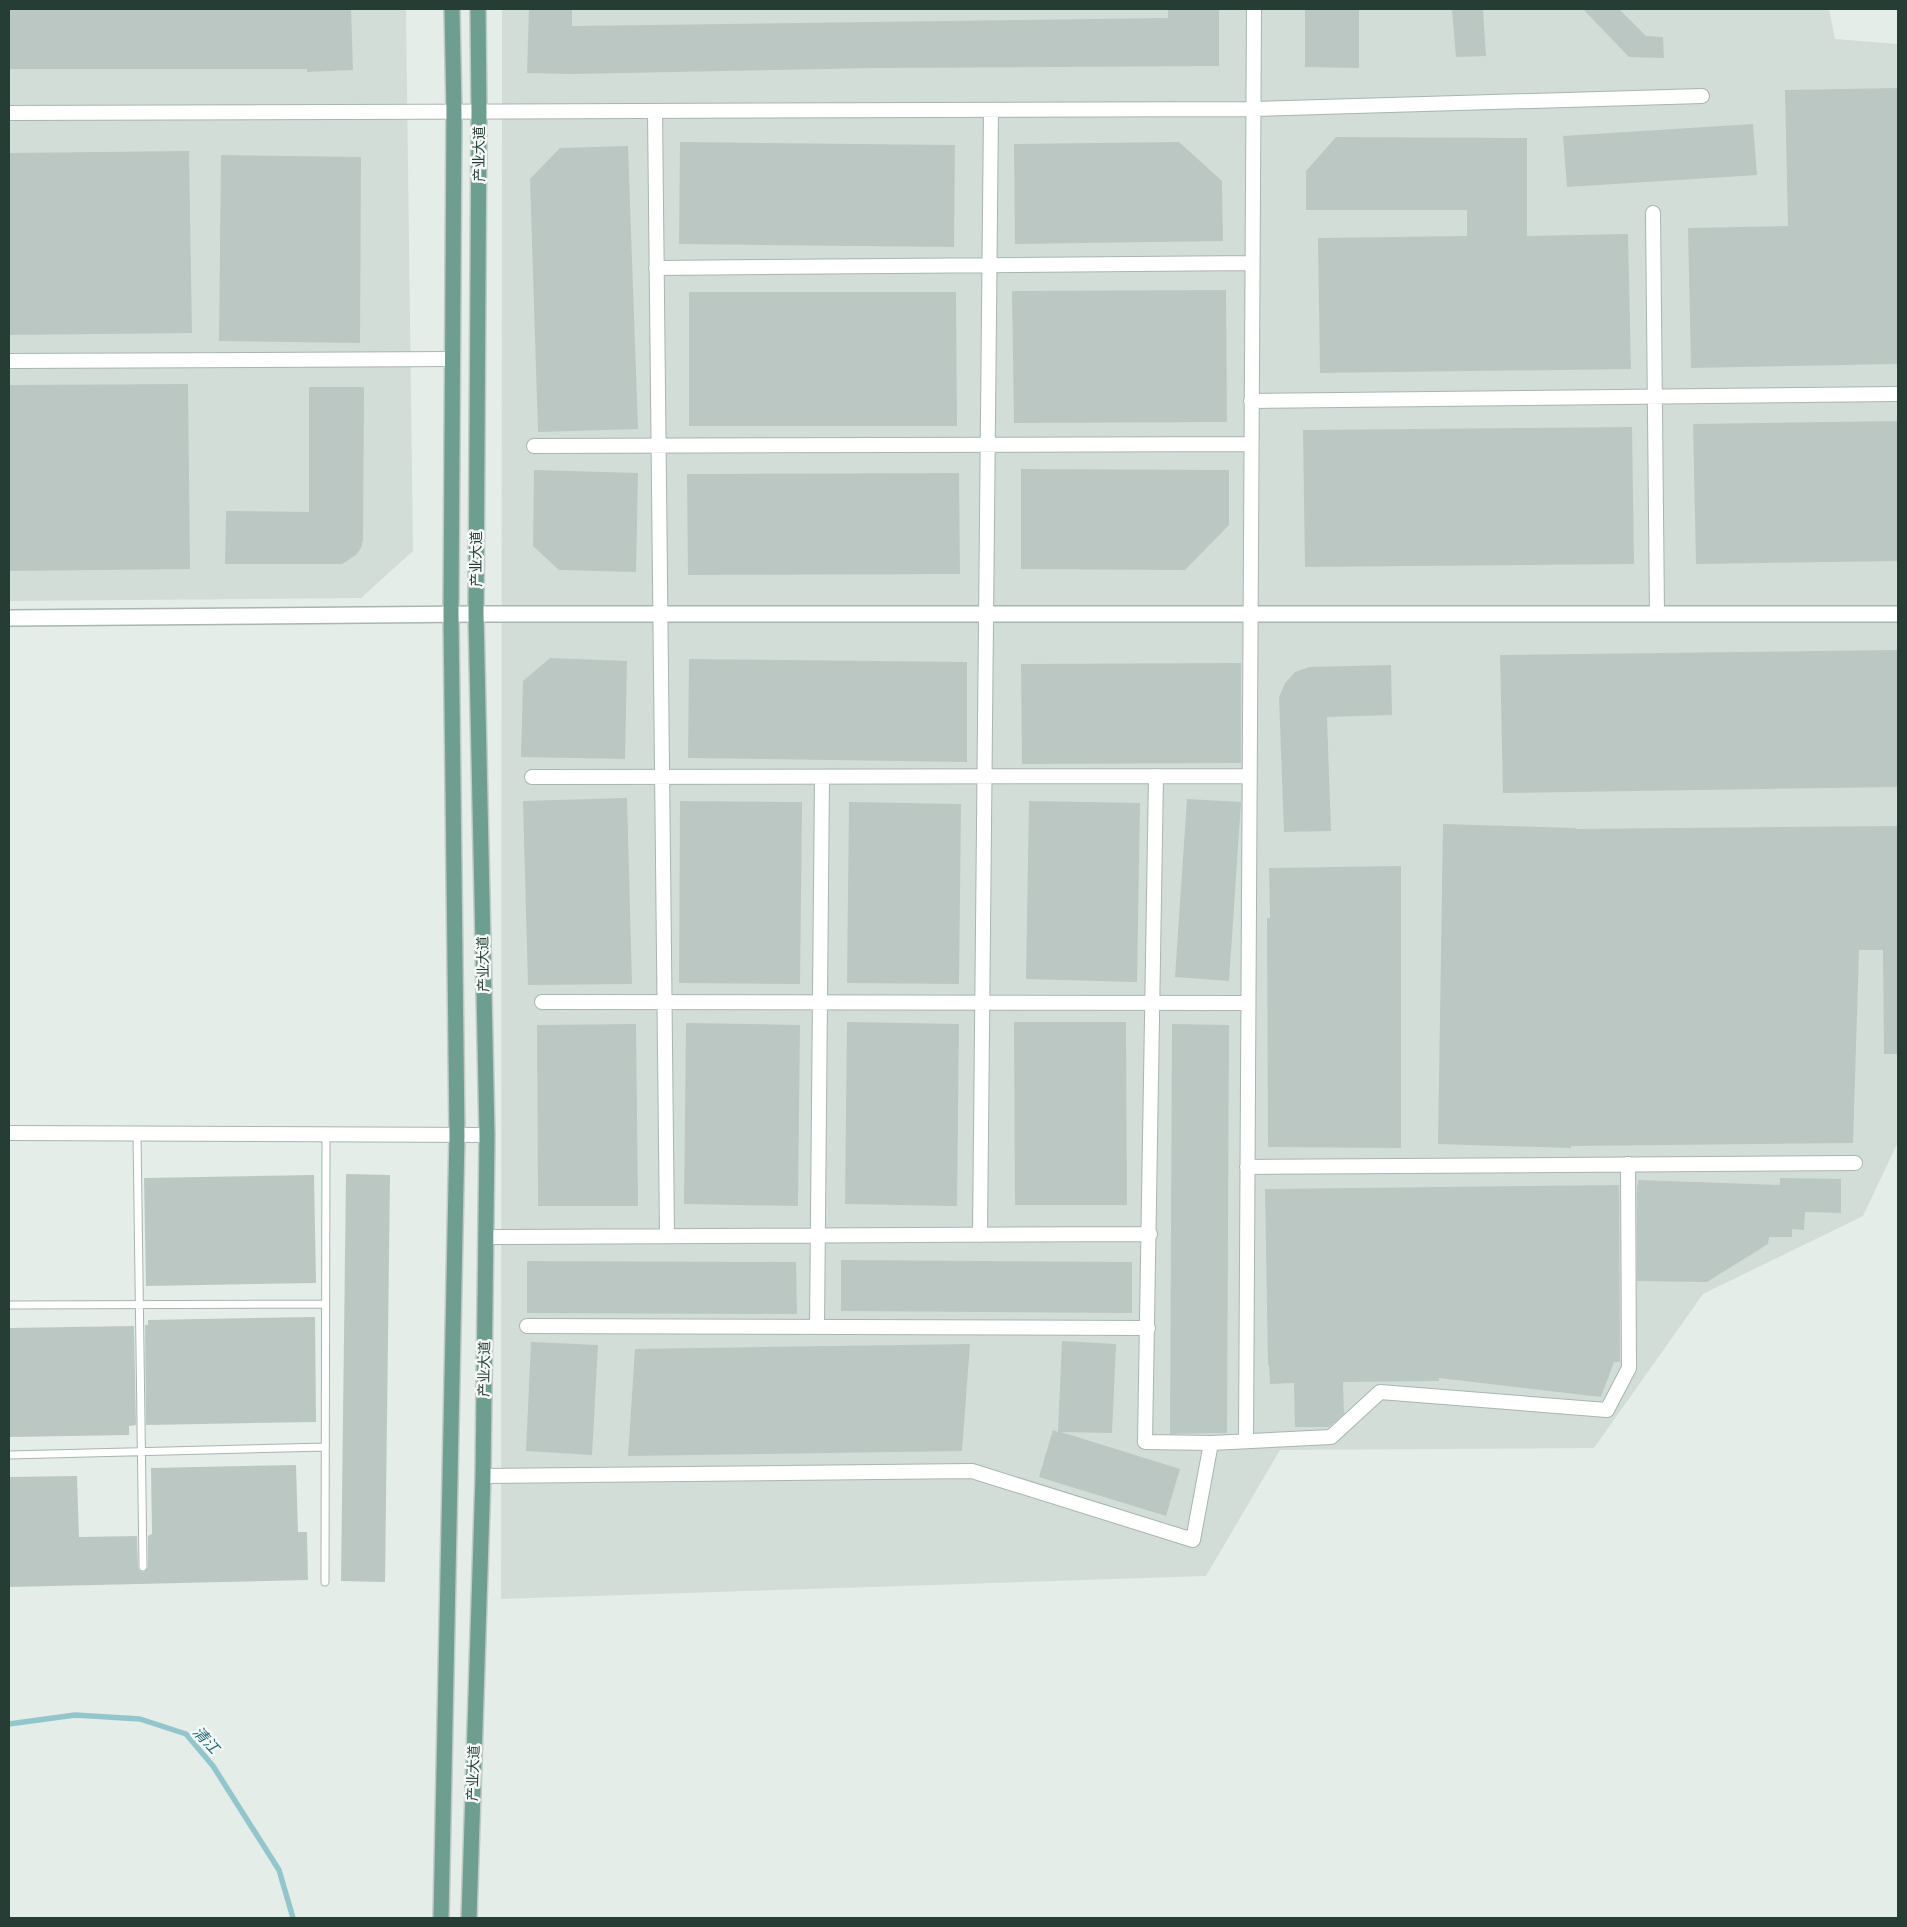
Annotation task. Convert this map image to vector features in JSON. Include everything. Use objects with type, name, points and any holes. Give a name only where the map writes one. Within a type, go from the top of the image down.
[{"type":"main road","name":"产业大道","points":[[441,1918],[457,1135],[451,614],[454,112],[452,9]]},
{"type":"main road","name":"产业大道","points":[[469,1918],[483,1476],[487,1135],[476,614],[478,9]]},
{"type":"street","points":[[1246,1441],[1254,9]]},
{"type":"street","points":[[9,113],[1253,110],[1702,96]]},
{"type":"street","points":[[980,1235],[991,110]]},
{"type":"street","points":[[654,111],[667,1235]]},
{"type":"street","points":[[1653,213],[1657,614]]},
{"type":"street","points":[[656,268],[1252,263]]},
{"type":"street","points":[[9,361],[453,359]]},
{"type":"street","points":[[1251,402],[1898,394]]},
{"type":"street","points":[[534,446],[1251,444]]},
{"type":"street","points":[[9,618],[451,614],[1898,614]]},
{"type":"street","points":[[1156,776],[1150,1234],[1145,1442],[1211,1443],[1331,1437],[1380,1392],[1606,1410],[1629,1368],[1628,1164]]},
{"type":"street","points":[[532,777],[1249,776]]},
{"type":"street","points":[[817,1327],[822,777]]},
{"type":"street","points":[[542,1002],[1248,1002]]},
{"type":"street","points":[[9,1133],[487,1135]]},
{"type":"street","points":[[1247,1167],[1855,1163]]},
{"type":"street","points":[[486,1237],[1150,1234]]},
{"type":"street","points":[[527,1326],[1148,1328]]},
{"type":"street","points":[[483,1476],[972,1471],[1193,1540],[1211,1443]]},
{"type":"lane","points":[[137,1134],[143,1567]]},
{"type":"lane","points":[[325,1582],[326,1134]]},
{"type":"lane","points":[[9,1305],[325,1304]]},
{"type":"lane","points":[[9,1455],[325,1447]]},
{"type":"shaded area","points":[[9,9],[406,9],[413,551],[361,598],[9,601]]},
{"type":"shaded area","points":[[502,9],[1829,9],[1835,39],[1898,44],[1898,1142],[1863,1216],[1703,1294],[1594,1448],[1280,1450],[1206,1576],[501,1599]]},
{"type":"building","points":[[9,9],[351,9],[353,70],[307,72],[307,69],[9,69]]},
{"type":"building","points":[[529,9],[572,9],[572,26],[1168,18],[1168,9],[1219,9],[1219,66],[527,73]]},
{"type":"building","points":[[1305,9],[1359,9],[1359,68],[1305,67]]},
{"type":"building","points":[[1452,9],[1483,9],[1486,56],[1456,57]]},
{"type":"building","points":[[1583,9],[1619,9],[1646,36],[1663,37],[1664,58],[1629,57]]},
{"type":"building","points":[[1898,88],[1898,364],[1691,368],[1688,228],[1788,226],[1785,90]]},
{"type":"building","points":[[1753,124],[1757,175],[1567,187],[1563,136]]},
{"type":"building","points":[[1336,137],[1527,138],[1527,236],[1628,234],[1631,369],[1320,373],[1318,238],[1467,236],[1467,210],[1306,210],[1306,171]]},
{"type":"building","points":[[680,142],[955,145],[954,247],[679,244]]},
{"type":"building","points":[[1179,142],[1222,181],[1223,241],[1015,244],[1014,144]]},
{"type":"building","points":[[628,146],[638,429],[538,432],[530,179],[560,148]]},
{"type":"building","points":[[189,151],[192,333],[9,335],[9,153]]},
{"type":"building","points":[[221,155],[361,157],[360,343],[219,341]]},
{"type":"building","points":[[1226,290],[1227,422],[1014,423],[1012,291]]},
{"type":"building","points":[[689,292],[956,292],[957,426],[689,426]]},
{"type":"building","points":[[188,384],[190,569],[9,571],[9,385]]},
{"type":"building","points":[[309,387],[364,387],[363,540],[361,548],[356,555],[342,564],[225,564],[226,511],[309,512]]},
{"type":"building","points":[[1898,421],[1898,561],[1696,564],[1693,424]]},
{"type":"building","points":[[1632,427],[1634,564],[1305,567],[1303,430]]},
{"type":"building","points":[[1021,469],[1229,470],[1229,525],[1185,570],[1021,569]]},
{"type":"building","points":[[534,470],[638,473],[636,572],[559,570],[533,546]]},
{"type":"building","points":[[959,473],[960,574],[688,575],[687,474]]},
{"type":"building","points":[[1898,650],[1898,787],[1503,793],[1500,655]]},
{"type":"building","points":[[550,658],[627,661],[625,759],[521,757],[523,681]]},
{"type":"building","points":[[689,659],[967,662],[967,762],[688,758]]},
{"type":"building","points":[[1241,663],[1241,763],[1022,764],[1021,664]]},
{"type":"building","points":[[1391,665],[1392,715],[1327,717],[1331,831],[1284,832],[1279,697],[1285,683],[1295,672],[1309,667]]},
{"type":"building","points":[[627,798],[632,984],[528,985],[523,801]]},
{"type":"building","points":[[1187,799],[1241,802],[1229,981],[1175,977]]},
{"type":"building","points":[[680,801],[802,802],[800,984],[679,983]]},
{"type":"building","points":[[1029,801],[1140,803],[1137,982],[1026,979]]},
{"type":"building","points":[[849,802],[961,804],[959,984],[847,983]]},
{"type":"building","points":[[1443,824],[1576,829],[1898,826],[1898,1054],[1884,1054],[1883,950],[1859,950],[1853,1143],[1571,1146],[1571,1148],[1438,1144]]},
{"type":"building","points":[[1401,866],[1401,1148],[1268,1147],[1267,918],[1270,918],[1269,868]]},
{"type":"building","points":[[847,1022],[959,1024],[957,1206],[845,1204]]},
{"type":"building","points":[[1014,1022],[1126,1022],[1127,1205],[1015,1205]]},
{"type":"building","points":[[686,1023],[800,1025],[798,1206],[684,1204]]},
{"type":"building","points":[[636,1024],[638,1206],[538,1206],[537,1025]]},
{"type":"building","points":[[1172,1024],[1229,1025],[1227,1433],[1170,1434]]},
{"type":"building","points":[[346,1174],[390,1175],[385,1582],[341,1581]]},
{"type":"building","points":[[314,1175],[316,1283],[146,1286],[144,1178]]},
{"type":"building","points":[[1780,1178],[1841,1179],[1841,1213],[1805,1212],[1804,1230],[1792,1229],[1792,1237],[1769,1237],[1768,1244],[1707,1282],[1637,1281],[1638,1180],[1780,1185]]},
{"type":"building","points":[[1619,1185],[1620,1362],[1614,1362],[1601,1397],[1439,1378],[1439,1381],[1343,1382],[1344,1414],[1329,1427],[1295,1427],[1294,1383],[1270,1384],[1268,1365],[1265,1189]]},
{"type":"building","points":[[841,1260],[1132,1262],[1132,1313],[841,1311]]},
{"type":"building","points":[[527,1261],[796,1262],[797,1314],[527,1313]]},
{"type":"building","points":[[315,1317],[316,1422],[146,1425],[145,1325],[148,1325],[148,1320]]},
{"type":"building","points":[[134,1326],[136,1425],[129,1426],[129,1435],[9,1437],[9,1328]]},
{"type":"building","points":[[1062,1341],[1116,1344],[1112,1433],[1061,1432],[1180,1469],[1166,1516],[1039,1477],[1053,1430],[1058,1432]]},
{"type":"building","points":[[531,1342],[598,1345],[592,1455],[526,1451]]},
{"type":"building","points":[[970,1344],[962,1451],[628,1456],[635,1349]]},
{"type":"building","points":[[296,1465],[298,1532],[307,1532],[308,1580],[9,1587],[9,1477],[77,1476],[79,1537],[137,1536],[138,1568],[144,1572],[148,1567],[148,1536],[152,1534],[151,1468]]},
{"type":"waterway","name":"清江","points":[[9,1724],[75,1715],[140,1719],[186,1734],[213,1766],[279,1870],[293,1918]]}]
